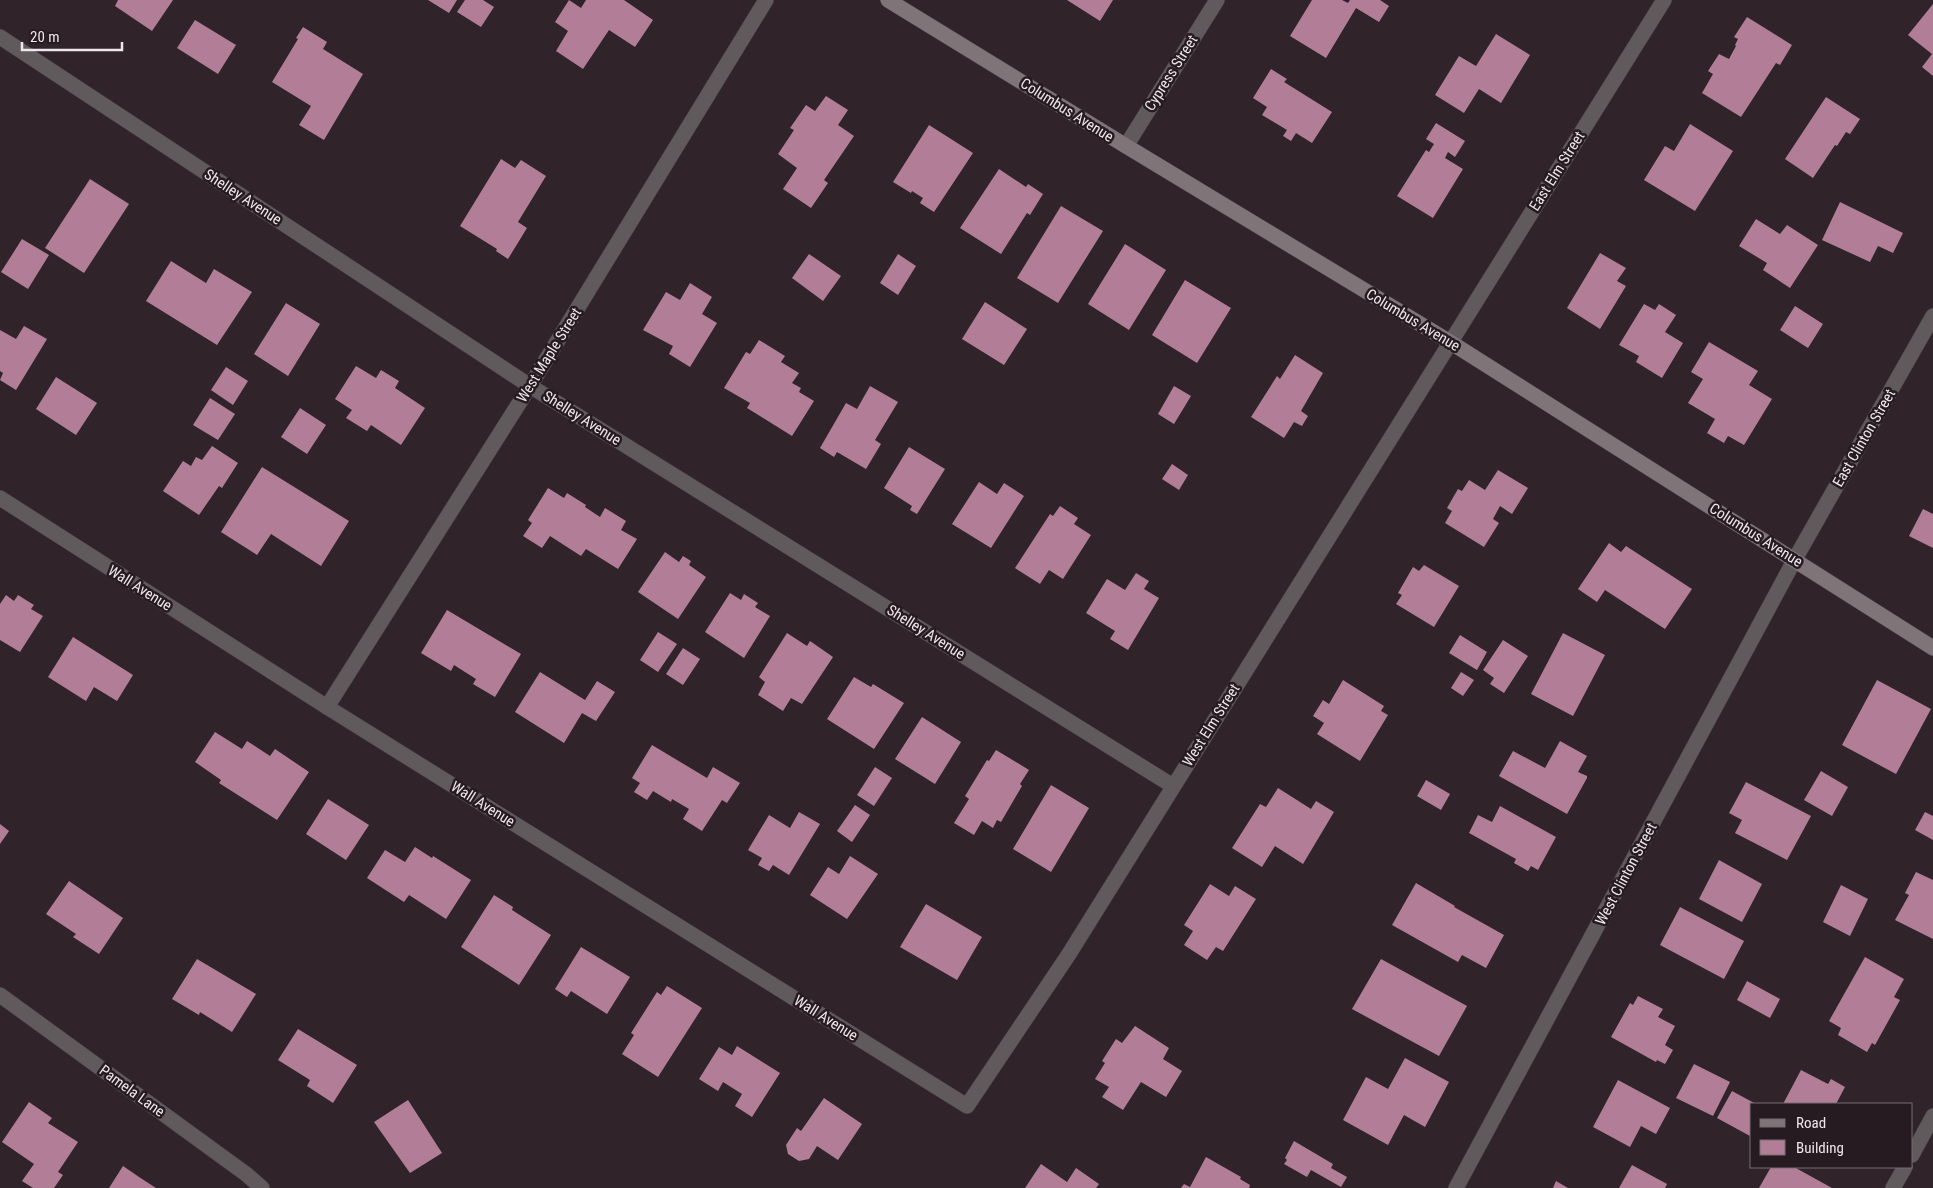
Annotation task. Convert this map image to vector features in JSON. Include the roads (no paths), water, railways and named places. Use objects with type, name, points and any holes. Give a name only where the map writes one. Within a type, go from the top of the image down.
[{"type":"street","name":"West Maple Street","points":[[327,707],[530,386],[766,0]]},
{"type":"street","name":"Columbus Avenue","points":[[888,0],[1450,342],[1933,648]]},
{"type":"street","name":"Cypress Street","points":[[1126,146],[1217,0]]},
{"type":"street","name":"East Elm Street","points":[[1450,342],[1664,0]]},
{"type":"street","name":"Shelley Avenue","points":[[0,37],[530,386],[1173,786]]},
{"type":"street","name":"East Clinton Street","points":[[1795,559],[1933,316]]},
{"type":"street","name":"West Elm Street","points":[[967,1106],[1069,954],[1450,342]]},
{"type":"street","name":"Wall Avenue","points":[[0,498],[327,707],[967,1106]]},
{"type":"street","name":"West Clinton Street","points":[[1456,1188],[1795,559]]},
{"type":"street","name":"Pamela Lane","points":[[0,995],[246,1174],[262,1188]]},
{"type":"street","points":[[1913,1152],[1933,1116]]},
{"type":"street","points":[[1893,1188],[1904,1168]]}]
